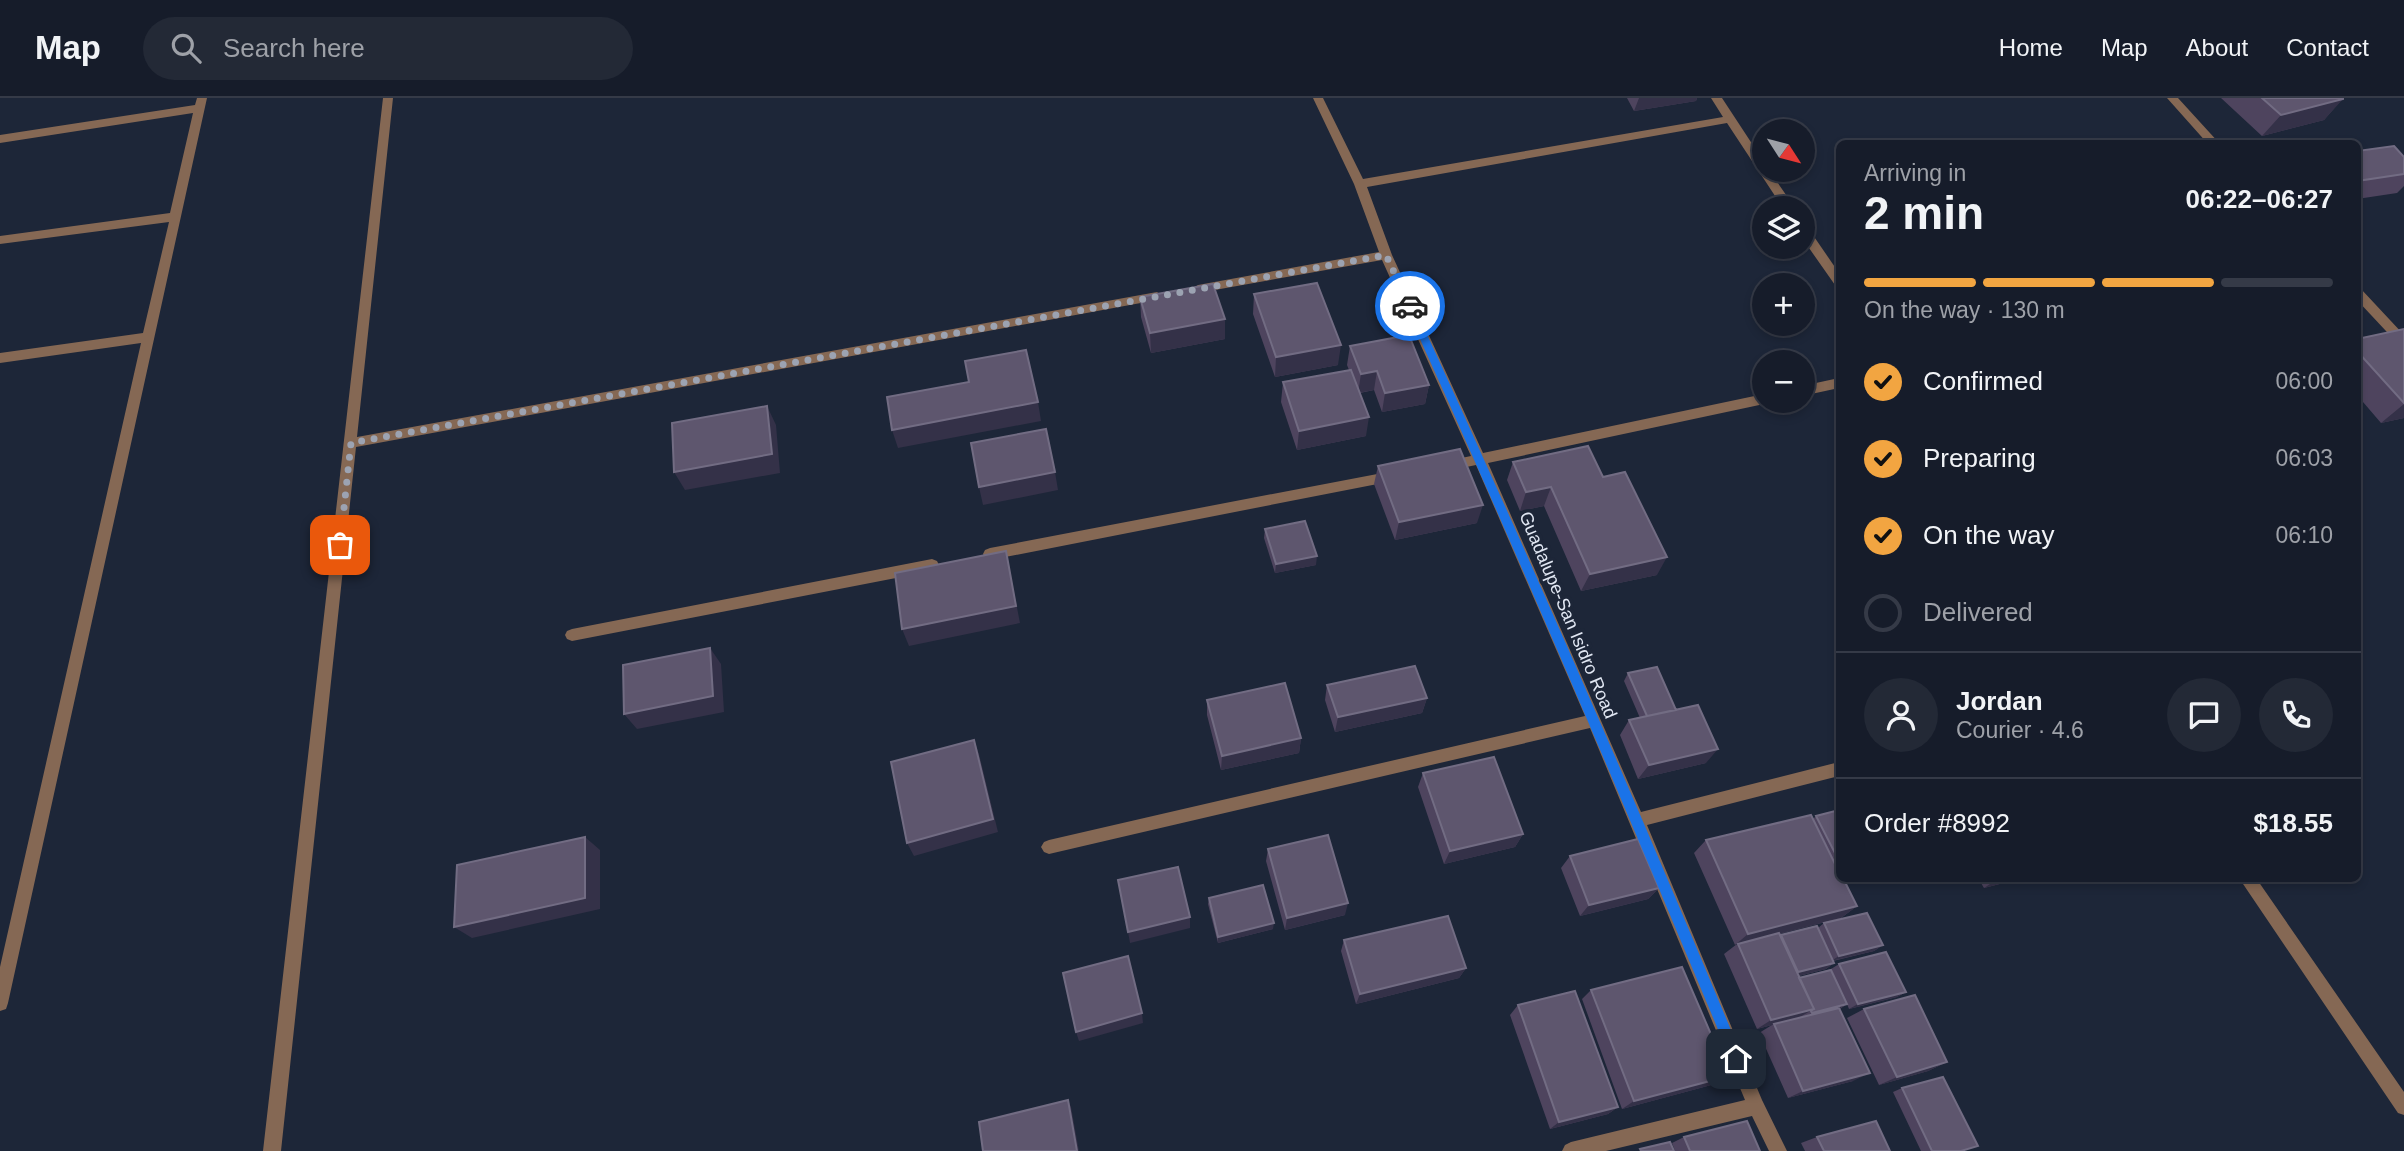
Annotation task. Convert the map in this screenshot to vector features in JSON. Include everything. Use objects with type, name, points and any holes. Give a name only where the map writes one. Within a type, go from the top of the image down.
[{"type":"street","points":[[272,1151],[388,98]]},
{"type":"street","name":"Guadalupe-San Isidro Road","points":[[1318,98],[1360,184],[1386,255],[1480,460],[1637,820],[1756,1106],[1778,1151]]},
{"type":"street","points":[[1716,98],[1782,196]]},
{"type":"street","points":[[2172,98],[2211,140]]},
{"type":"street","points":[[0,139],[201,103],[0,1003]]},
{"type":"street","points":[[1360,184],[1730,120]]},
{"type":"street","points":[[0,240],[175,217]]},
{"type":"street","points":[[1815,247],[1836,278]]},
{"type":"street","points":[[1182,292],[1386,255]]},
{"type":"street","points":[[351,443],[1168,294]]},
{"type":"street","points":[[2361,296],[2404,343]]},
{"type":"street","points":[[0,358],[148,337]]},
{"type":"street","points":[[1815,388],[1836,384]]},
{"type":"street","points":[[1439,467],[1752,402]]},
{"type":"street","points":[[978,556],[1412,473]]},
{"type":"street","points":[[572,635],[951,562]]},
{"type":"street","points":[[1049,848],[1593,722]]},
{"type":"street","points":[[1637,820],[1836,770]]},
{"type":"street","points":[[2250,882],[2404,1107]]},
{"type":"street","points":[[1571,1151],[1756,1106]]},
{"type":"building","points":[[2262,98],[2343,98],[2343,99],[2281,115]]},
{"type":"building","points":[[2394,146],[2404,157],[2404,174],[2361,180],[2361,150]]},
{"type":"building","points":[[1317,283],[1341,345],[1276,357],[1254,294]]},
{"type":"building","points":[[1213,284],[1225,319],[1150,333],[1140,297]]},
{"type":"building","points":[[2404,329],[2404,403],[2361,355],[2361,338]]},
{"type":"building","points":[[1409,335],[1429,385],[1385,393],[1377,371],[1361,374],[1350,346]]},
{"type":"building","points":[[1026,350],[1038,402],[892,430],[887,397],[969,382],[965,361]]},
{"type":"building","points":[[1351,370],[1369,417],[1299,431],[1283,382]]},
{"type":"building","points":[[767,406],[772,454],[674,472],[672,423]]},
{"type":"building","points":[[1046,429],[1055,472],[979,487],[971,443]]},
{"type":"building","points":[[1588,446],[1603,477],[1625,472],[1667,557],[1590,574],[1551,487],[1526,492],[1513,462]]},
{"type":"building","points":[[1460,449],[1483,505],[1399,522],[1378,466]]},
{"type":"building","points":[[1305,521],[1317,556],[1276,564],[1265,529]]},
{"type":"building","points":[[1006,551],[1016,606],[902,629],[895,573]]},
{"type":"building","points":[[710,648],[713,696],[624,714],[623,665]]},
{"type":"building","points":[[1415,666],[1427,698],[1338,717],[1327,685]]},
{"type":"building","points":[[1657,667],[1676,710],[1647,716],[1628,673]]},
{"type":"building","points":[[1285,683],[1301,738],[1222,756],[1207,700]]},
{"type":"building","points":[[1698,705],[1718,749],[1649,765],[1629,720]]},
{"type":"building","points":[[974,740],[993,819],[907,843],[891,762]]},
{"type":"building","points":[[1494,757],[1523,834],[1450,851],[1423,773]]},
{"type":"building","points":[[1836,811],[1836,855],[1816,816]]},
{"type":"building","points":[[1811,815],[1836,866],[1836,882],[1845,882],[1857,906],[1748,934],[1706,840]]},
{"type":"building","points":[[1328,835],[1348,903],[1287,918],[1268,849]]},
{"type":"building","points":[[585,837],[585,898],[454,927],[457,865]]},
{"type":"building","points":[[1638,839],[1659,888],[1589,905],[1570,856]]},
{"type":"building","points":[[1178,867],[1190,917],[1128,932],[1118,880]]},
{"type":"building","points":[[1263,885],[1274,923],[1218,937],[1209,898]]},
{"type":"building","points":[[1867,913],[1883,945],[1839,956],[1824,923]]},
{"type":"building","points":[[1448,916],[1466,968],[1360,994],[1344,940]]},
{"type":"building","points":[[1817,926],[1834,963],[1798,972],[1781,935]]},
{"type":"building","points":[[1779,933],[1814,1009],[1771,1020],[1738,944]]},
{"type":"building","points":[[1886,952],[1906,992],[1858,1004],[1839,964]]},
{"type":"building","points":[[1128,956],[1142,1013],[1076,1032],[1063,973]]},
{"type":"building","points":[[1682,967],[1729,1076],[1634,1101],[1591,990]]},
{"type":"building","points":[[1831,970],[1847,1004],[1812,1013],[1814,1009],[1799,978]]},
{"type":"building","points":[[1575,991],[1618,1107],[1559,1122],[1518,1005]]},
{"type":"building","points":[[1915,995],[1947,1062],[1897,1077],[1864,1009]]},
{"type":"building","points":[[1839,1008],[1870,1073],[1803,1091],[1774,1024]]},
{"type":"building","points":[[1943,1077],[1978,1146],[1961,1151],[1932,1151],[1902,1088]]},
{"type":"building","points":[[1068,1100],[1077,1151],[983,1151],[979,1122]]},
{"type":"building","points":[[1747,1121],[1760,1151],[1690,1151],[1684,1137]]},
{"type":"building","points":[[1876,1121],[1890,1151],[1824,1151],[1817,1137]]},
{"type":"building","points":[[1670,1142],[1674,1151],[1640,1149]]},
{"type":"way so far","points":[[340,545],[351,443],[1386,255],[1410,306]]},
{"type":"route","points":[[1410,306],[1637,820],[1736,1059]]}]
